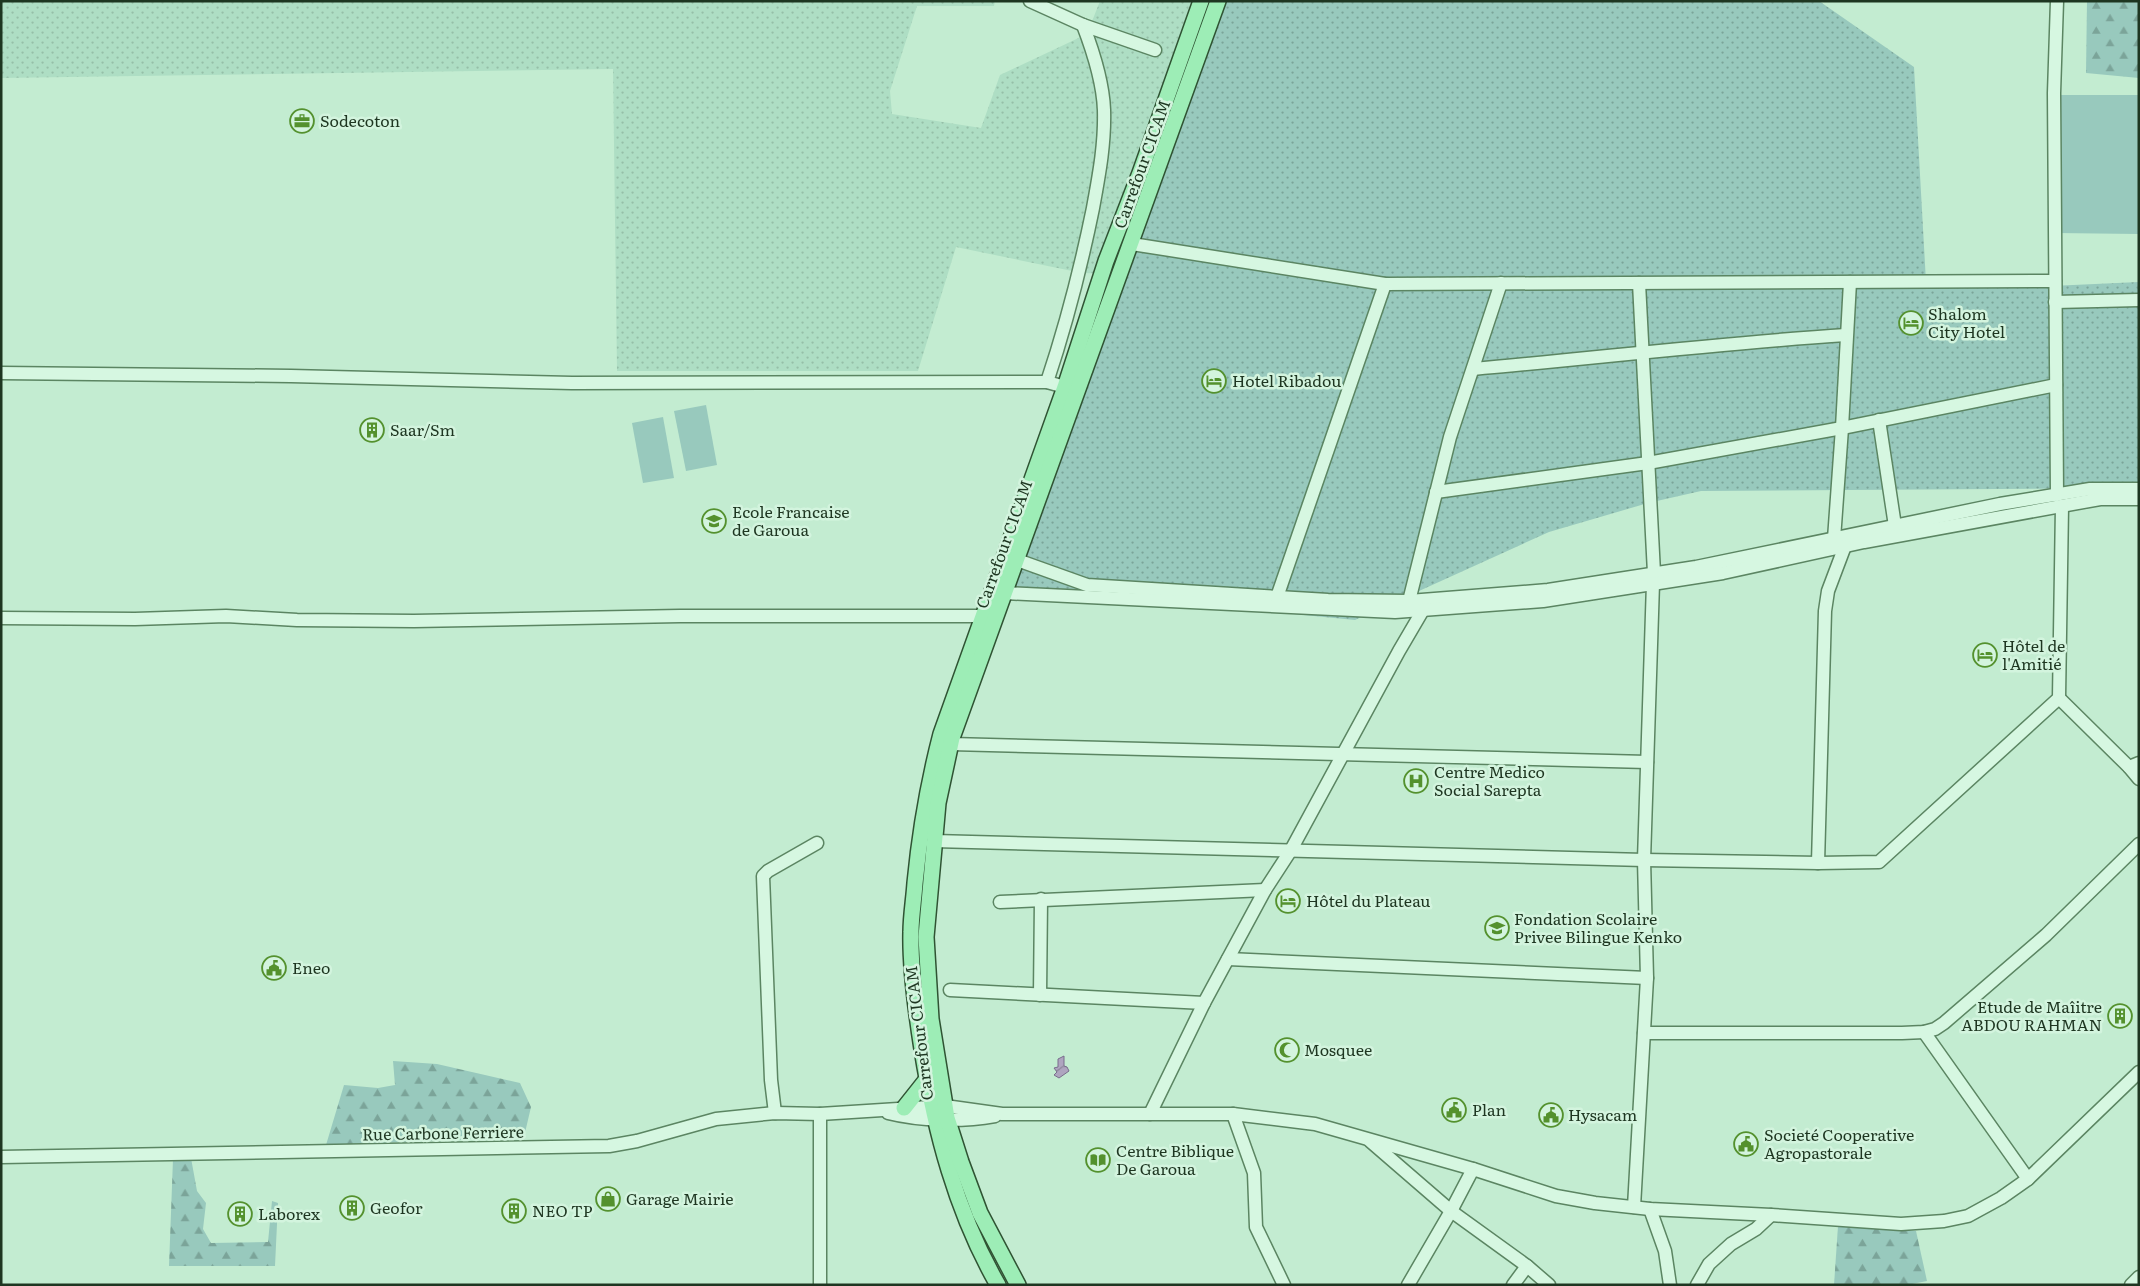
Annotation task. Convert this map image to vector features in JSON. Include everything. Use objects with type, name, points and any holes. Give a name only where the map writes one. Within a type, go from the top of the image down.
[{"type":"main road","points":[[1018,1285],[980,1213],[927,1079],[916,1014],[911,932],[921,826],[929,780],[941,734],[1066,387],[1106,262],[1140,173],[1201,1]]},
{"type":"main road","name":"Carrefour CICAM","points":[[939,1112],[926,937],[938,803],[951,744],[1218,1]]},
{"type":"main road","points":[[904,1108],[927,1079]]},
{"type":"main road","points":[[939,1112],[942,1151],[964,1212],[998,1285]]},
{"type":"street","points":[[1030,1],[1083,25],[1155,50]]},
{"type":"street","points":[[934,841],[1644,860],[1818,863],[1879,862],[2059,698],[2059,500],[2056,384],[2054,93],[2057,1]]},
{"type":"street","points":[[1047,382],[1062,337],[1084,250],[1104,150],[1104,108],[1093,50],[1083,25]]},
{"type":"street","points":[[1132,244],[1385,284],[2055,281]]},
{"type":"street","points":[[1834,539],[1850,282]]},
{"type":"street","points":[[1634,1207],[1647,978],[1644,860],[1653,578],[1639,283]]},
{"type":"street","points":[[1277,597],[1385,284]]},
{"type":"street","points":[[1409,601],[1450,437],[1501,284]]},
{"type":"street","points":[[2055,302],[2139,300]]},
{"type":"street","points":[[1473,369],[1642,354],[1741,342],[1846,335]]},
{"type":"street","points":[[1,373],[291,376],[572,383],[1047,382],[1066,387]]},
{"type":"street","points":[[1436,492],[1648,463],[1842,428],[2056,384]]},
{"type":"street","points":[[1879,420],[1895,526]]},
{"type":"street","points":[[1017,560],[1087,585],[1328,600],[1409,601],[1723,573],[2059,500],[2090,489],[2139,489]]},
{"type":"street","points":[[1005,593],[1396,612],[1543,601],[2000,504],[2059,500],[2139,499]]},
{"type":"street","points":[[1818,863],[1825,611],[1828,591],[1845,546]]},
{"type":"street","points":[[1150,1114],[1204,1003],[1265,890],[1291,850],[1423,610]]},
{"type":"street","points":[[1,618],[135,619],[226,616],[297,620],[414,621],[690,616],[984,616]]},
{"type":"street","points":[[2059,698],[2134,765],[2139,779]]},
{"type":"street","points":[[951,744],[1647,762]]},
{"type":"street","points":[[775,1113],[771,1080],[763,876],[768,871],[817,843]]},
{"type":"street","points":[[1644,1033],[1924,1032],[1935,1029],[2046,935],[2139,844]]},
{"type":"street","points":[[1000,902],[1265,890]]},
{"type":"street","points":[[1040,899],[1040,995]]},
{"type":"street","points":[[1228,959],[1647,978]]},
{"type":"street","points":[[950,990],[1204,1003]]},
{"type":"street","points":[[1924,1032],[2028,1179]]},
{"type":"street","points":[[939,1112],[976,1119],[1002,1114],[1232,1114],[1315,1124],[1366,1137],[1556,1196],[1650,1209],[1901,1224],[1944,1221],[1968,1216],[1983,1209],[2028,1179],[2139,1072]]},
{"type":"street","name":"Rue Carbone Ferriere","points":[[1,1157],[609,1146],[636,1141],[716,1119],[775,1113],[820,1114],[904,1108],[939,1112]]},
{"type":"street","name":"Rue Carbone Ferriere","points":[[881,1111],[910,1118],[939,1112]]},
{"type":"street","points":[[820,1114],[820,1285]]},
{"type":"street","points":[[1232,1114],[1254,1172],[1256,1227],[1284,1285]]},
{"type":"street","points":[[1366,1137],[1452,1210],[1549,1285]]},
{"type":"street","points":[[1408,1285],[1452,1210],[1473,1169]]},
{"type":"street","points":[[1650,1209],[1665,1251],[1670,1285]]},
{"type":"street","points":[[1697,1285],[1709,1264],[1731,1244],[1756,1229],[1771,1215]]},
{"type":"street","points":[[1513,1285],[1526,1266]]},
{"type":"street","points":[[2131,1285],[2139,1277]]},
{"type":"green space","points":[[1,1],[995,1],[994,6],[917,6],[890,91],[892,114],[981,128],[1000,75],[1087,34],[1100,1],[1214,1],[1115,274],[1082,273],[956,247],[918,371],[617,371],[613,69],[1,78]]},
{"type":"green space","points":[[1214,1],[1819,1],[1914,67],[1926,282],[2051,286],[2139,282],[2139,488],[1701,491],[1648,503],[1549,532],[1355,620],[1172,602],[1011,598],[1035,502]]},
{"type":"green space","points":[[2087,1],[2139,1],[2139,78],[2086,73]]},
{"type":"green space","points":[[2057,95],[2139,95],[2138,234],[2056,233]]},
{"type":"green space","points":[[706,405],[717,465],[686,471],[674,411]]},
{"type":"green space","points":[[663,417],[674,478],[643,483],[632,423]]},
{"type":"green space","points":[[393,1061],[437,1064],[520,1083],[531,1107],[524,1137],[326,1145],[344,1085],[378,1088],[395,1085]]},
{"type":"green space","points":[[191,1158],[197,1191],[206,1203],[203,1229],[211,1243],[268,1242],[272,1201],[278,1203],[275,1266],[169,1266],[173,1159]]},
{"type":"green space","points":[[1838,1226],[1916,1231],[1927,1281],[1907,1285],[1834,1285]]},
{"type":"water","points":[[1064,1056],[1064,1066],[1069,1071],[1059,1078],[1054,1075],[1057,1072],[1054,1068],[1058,1067],[1058,1059]]},
{"type":"place","name":"Sodecoton","points":[[302,121]]},
{"type":"place","name":"Shalom City Hotel","points":[[1911,323]]},
{"type":"place","name":"Hotel Ribadou","points":[[1214,381]]},
{"type":"place","name":"Saar/Sm","points":[[372,430]]},
{"type":"place","name":"Ecole Francaise de Garoua","points":[[714,521]]},
{"type":"place","name":"Hôtel de l'Amitié","points":[[1985,655]]},
{"type":"place","name":"Centre Medico Social Sarepta","points":[[1416,781]]},
{"type":"place","name":"Hôtel du Plateau","points":[[1288,901]]},
{"type":"place","name":"Fondation Scolaire Privee Bilingue Kenko","points":[[1497,928]]},
{"type":"place","name":"Eneo","points":[[274,968]]},
{"type":"place","name":"Etude de Maîitre ABDOU RAHMAN","points":[[2120,1016]]},
{"type":"place","name":"Mosquee","points":[[1287,1050]]},
{"type":"place","name":"Plan","points":[[1454,1110]]},
{"type":"place","name":"Hysacam","points":[[1551,1115]]},
{"type":"place","name":"Societé Cooperative Agropastorale","points":[[1746,1144]]},
{"type":"place","name":"Centre Biblique De Garoua","points":[[1098,1160]]},
{"type":"place","name":"Garage Mairie","points":[[608,1199]]},
{"type":"place","name":"Geofor","points":[[352,1208]]},
{"type":"place","name":"NEO TP","points":[[514,1211]]},
{"type":"place","name":"Laborex","points":[[240,1214]]}]
